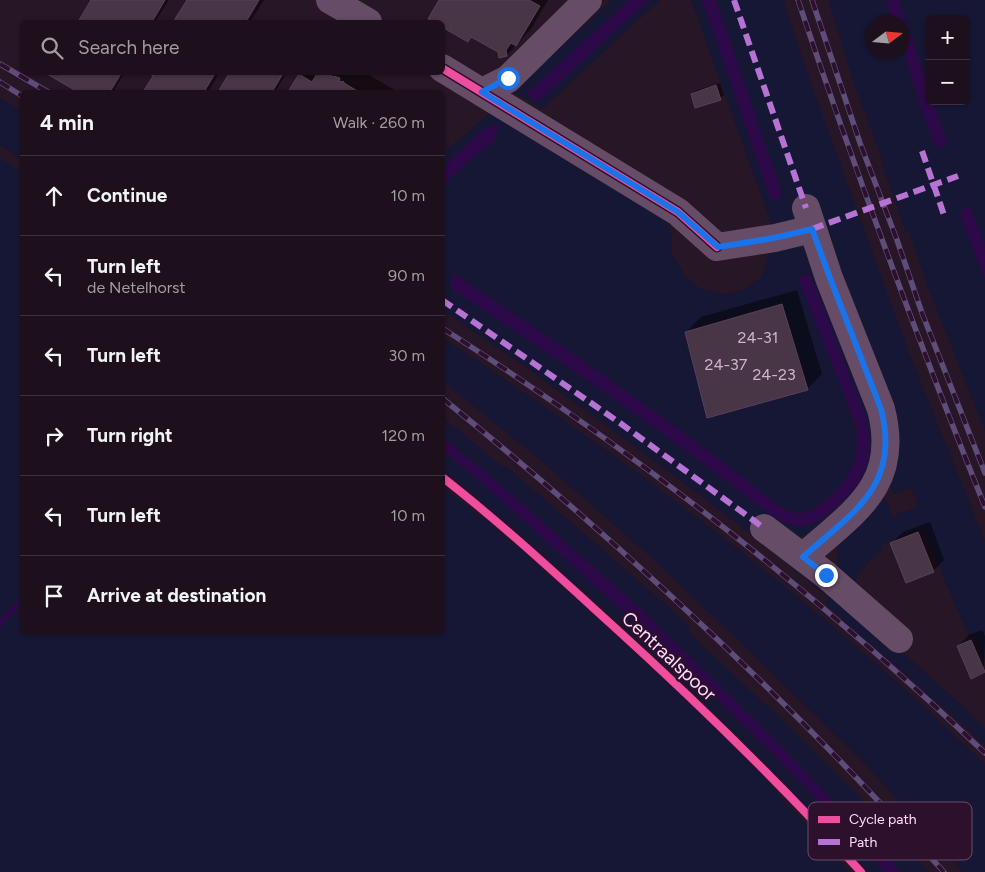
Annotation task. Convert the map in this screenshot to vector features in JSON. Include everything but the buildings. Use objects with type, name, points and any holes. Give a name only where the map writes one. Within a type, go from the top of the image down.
[{"type":"street","points":[[330,0],[365,20]]},
{"type":"street","points":[[482,92],[508,78],[588,0]]},
{"type":"street","points":[[445,70],[678,212],[718,247],[774,238],[809,218],[830,278],[881,409],[886,435],[886,451],[880,474],[870,494],[857,509],[803,557]]},
{"type":"street","points":[[764,528],[803,557],[899,639]]},
{"type":"shaded area","points":[[612,0],[630,0],[528,92],[539,101],[649,0],[660,0],[542,109],[512,91]]},
{"type":"shaded area","points":[[630,0],[649,0],[539,101],[535,101],[528,94],[528,92]]},
{"type":"shaded area","points":[[691,0],[702,0],[768,192],[780,188],[716,0],[783,0],[812,86],[908,350],[985,541],[985,661],[974,635],[969,637],[923,529],[882,544],[883,549],[866,565],[854,583],[840,574],[837,566],[837,546],[840,536],[882,497],[886,500],[892,516],[918,506],[911,488],[894,494],[889,485],[892,455],[803,218],[773,229]]},
{"type":"shaded area","points":[[702,0],[716,0],[780,188],[781,196],[779,200],[771,199],[768,192]]},
{"type":"shaded area","points":[[828,0],[886,0],[891,15],[865,15],[865,60],[906,60],[923,114],[947,143],[934,105],[970,105],[970,15],[925,15],[925,77],[910,33],[910,15],[904,15],[899,0],[985,0],[985,246],[970,206],[964,209],[960,215],[985,280],[985,431],[927,285],[909,232],[906,232],[854,84]]},
{"type":"shaded area","points":[[886,0],[899,0],[904,15],[891,15]]},
{"type":"shaded area","points":[[910,33],[925,77],[925,105],[934,105],[947,143],[945,145],[937,147],[934,143],[906,60],[910,60]]},
{"type":"shaded area","points":[[0,98],[20,111],[20,158],[0,145]]},
{"type":"shaded area","points":[[494,110],[668,220],[671,230],[672,254],[684,274],[699,288],[723,294],[744,289],[761,277],[769,251],[793,245],[805,250],[875,414],[873,477],[807,536],[798,537],[842,599],[962,705],[985,728],[985,746],[825,604],[829,598],[794,569],[648,456],[530,370],[445,312],[445,182],[496,139],[496,131],[459,153],[445,165],[445,151]],"holes":[[[808,274],[811,276],[869,431],[868,454],[860,479],[856,484],[815,522],[798,526],[789,524],[778,520],[622,404],[452,289],[450,282],[455,276],[458,276],[659,415],[776,504],[789,511],[801,512],[818,506],[841,483],[850,470],[857,447],[857,432]]]},
{"type":"shaded area","points":[[497,124],[500,128],[496,131],[496,139],[445,182],[445,165],[484,129],[489,126],[493,127]]},
{"type":"shaded area","points":[[0,158],[20,172],[20,635],[445,635],[445,489],[515,544],[632,649],[732,744],[808,826],[808,860],[839,860],[850,872],[0,872]]},
{"type":"shaded area","points":[[970,206],[985,246],[985,280],[960,215],[964,209]]},
{"type":"shaded area","points":[[808,274],[811,276],[866,418],[869,447],[864,472],[850,493],[828,514],[804,526],[791,525],[778,520],[633,413],[452,289],[450,282],[453,277],[458,276],[659,415],[779,506],[798,513],[816,508],[833,494],[852,467],[857,443],[857,427],[799,281],[801,276]]},
{"type":"shaded area","points":[[445,339],[585,435],[724,538],[858,648],[985,764],[985,872],[963,872],[952,860],[972,860],[972,802],[900,802],[868,767],[755,656],[644,551],[540,460],[445,383]]},
{"type":"shaded area","points":[[445,419],[503,467],[506,466],[662,601],[689,626],[689,632],[763,703],[770,707],[864,802],[834,802],[778,743],[641,609],[445,439]]},
{"type":"shaded area","points":[[445,439],[497,482],[641,609],[778,743],[834,802],[820,802],[714,696],[445,452]]},
{"type":"shaded area","points":[[445,452],[522,519],[674,659],[818,802],[808,802],[808,811],[738,738],[670,672],[445,473]]},
{"type":"shaded area","points":[[855,860],[874,860],[885,872],[867,872]]},
{"type":"shaded area","points":[[874,860],[890,860],[901,872],[885,872]]},
{"type":"shaded area","points":[[890,860],[918,860],[929,872],[901,872]]},
{"type":"waterway","points":[[0,623],[20,602]]},
{"type":"railway","points":[[798,0],[888,255],[985,507]]},
{"type":"railway","points":[[812,0],[860,143],[897,240],[922,313],[985,473]]},
{"type":"railway","points":[[0,64],[45,90]]},
{"type":"railway","points":[[0,82],[20,95]]},
{"type":"railway","points":[[445,330],[585,424],[724,528],[857,637],[985,753]]},
{"type":"railway","points":[[445,400],[574,509],[702,625],[765,685],[880,802]]},
{"type":"railway","points":[[933,860],[944,872]]},
{"type":"marked path","points":[[734,0],[806,208]]},
{"type":"marked path","points":[[922,151],[944,215]]},
{"type":"marked path","points":[[812,229],[958,176]]},
{"type":"marked path","points":[[445,302],[620,423],[764,528]]},
{"type":"cycle path","points":[[445,70],[678,212],[717,247]]},
{"type":"cycle path","name":"Centraalspoor","points":[[445,479],[528,549],[676,684],[808,816]]},
{"type":"cycle path","name":"Centraalspoor","points":[[850,860],[861,872]]},
{"type":"route","points":[[508,78],[482,92],[678,212],[718,247],[774,238],[812,229],[881,409],[886,435],[886,451],[882,467],[870,494],[857,509],[803,557],[826,575]]}]
